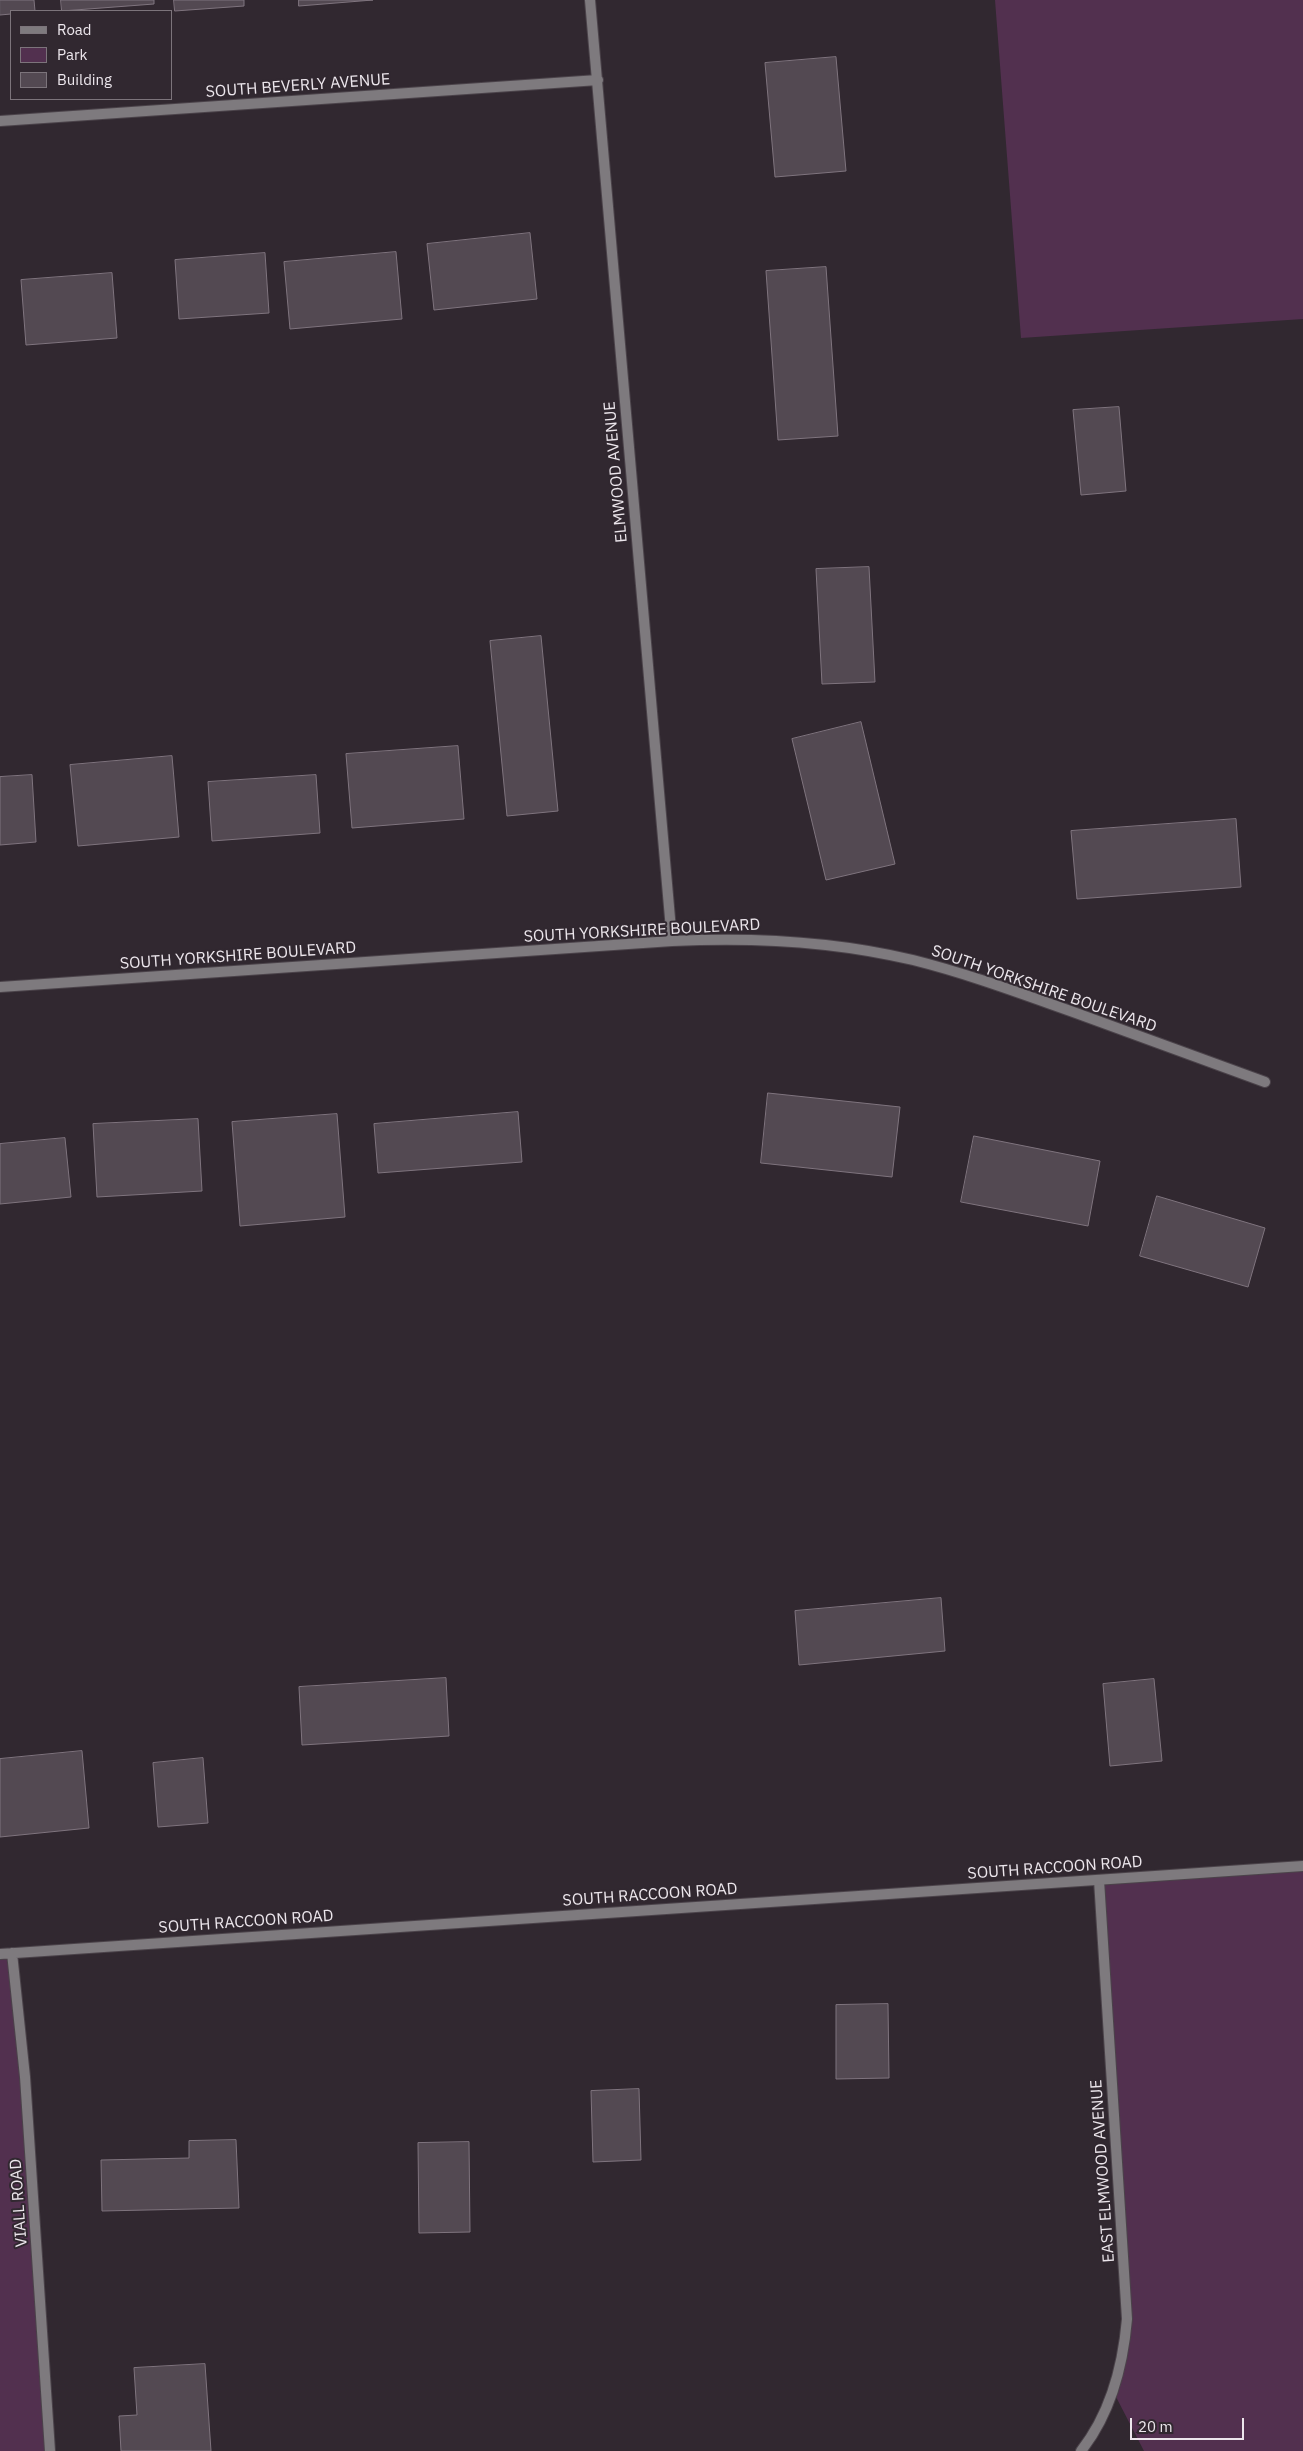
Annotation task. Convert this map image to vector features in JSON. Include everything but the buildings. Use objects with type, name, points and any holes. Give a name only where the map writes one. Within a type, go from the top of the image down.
[{"type":"street","name":"ELMWOOD AVENUE","points":[[590,0],[672,941]]},
{"type":"street","name":"SOUTH BEVERLY AVENUE","points":[[0,121],[598,80]]},
{"type":"street","name":"SOUTH YORKSHIRE BOULEVARD","points":[[0,987],[672,941],[733,938],[787,940],[847,948],[913,960],[990,982],[1265,1082]]},
{"type":"street","name":"SOUTH RACCOON ROAD","points":[[0,1954],[1303,1866]]},
{"type":"street","name":"EAST ELMWOOD AVENUE","points":[[1081,2451],[1092,2438],[1114,2393],[1124,2349],[1128,2319],[1099,1880]]},
{"type":"street","name":"VIALL ROAD","points":[[12,1953],[25,2078],[50,2451]]},
{"type":"green space","points":[[995,0],[1303,0],[1303,319],[1021,338]]},
{"type":"green space","points":[[1303,1866],[1303,2451],[1144,2451],[1114,2393],[1125,2349],[1099,1880]]},
{"type":"green space","points":[[12,1953],[50,2451],[0,2451],[0,1954]]}]
